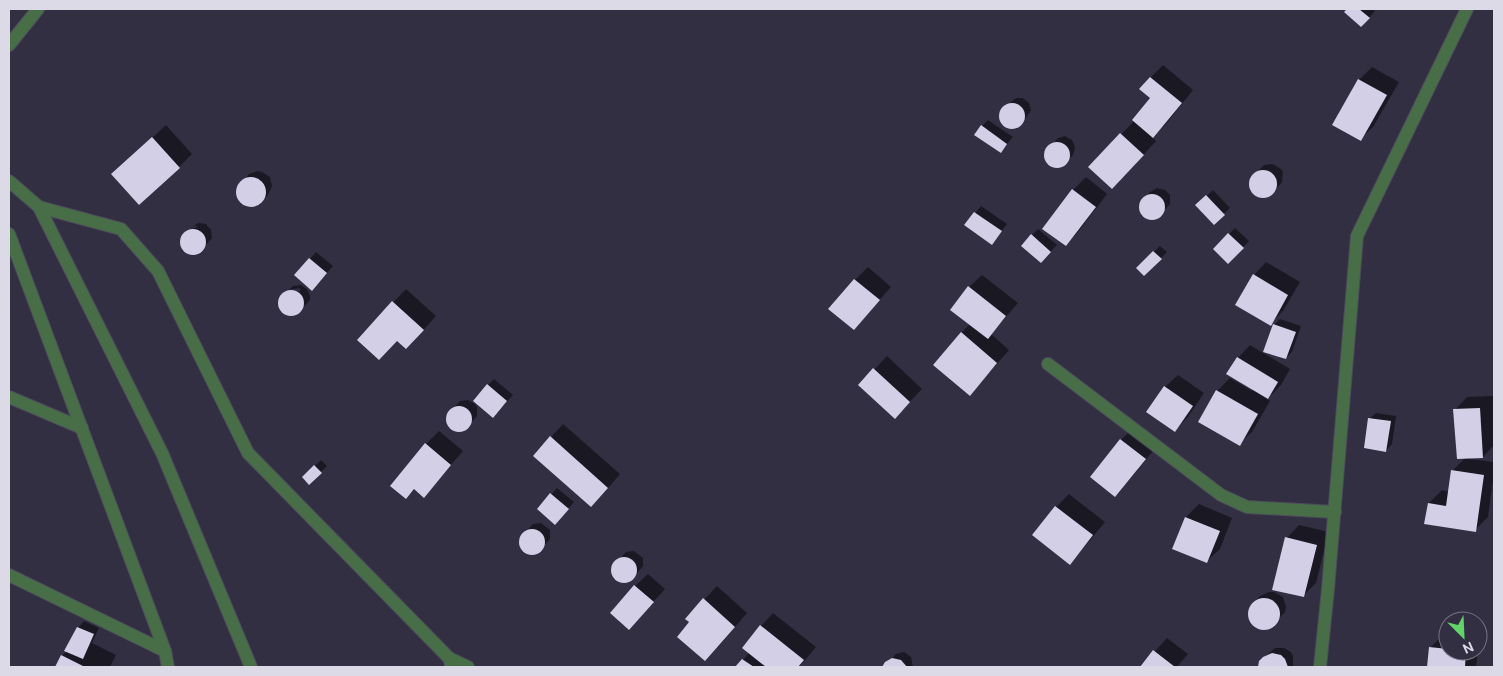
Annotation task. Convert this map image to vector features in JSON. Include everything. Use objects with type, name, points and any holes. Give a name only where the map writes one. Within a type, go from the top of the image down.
[{"type":"street","points":[[9,45],[38,9]]},
{"type":"street","points":[[1320,667],[1358,236],[1467,9]]},
{"type":"street","points":[[9,181],[39,206],[162,453],[251,667]]},
{"type":"street","points":[[39,206],[121,229],[158,271],[248,453],[450,663],[468,667]]},
{"type":"street","points":[[9,234],[165,651],[168,667]]},
{"type":"street","points":[[1048,364],[1221,495],[1247,508],[1335,512]]},
{"type":"street","points":[[9,397],[82,428]]},
{"type":"street","points":[[9,575],[165,651]]},
{"type":"building","points":[[1347,9],[1359,9],[1370,18],[1361,27],[1344,12]]},
{"type":"building","points":[[1150,77],[1182,103],[1153,138],[1132,120],[1150,98],[1139,89]]},
{"type":"building","points":[[1358,79],[1387,95],[1361,141],[1332,125]]},
{"type":"building","points":[[1012,103],[1021,107],[1025,116],[1021,125],[1012,129],[1003,125],[999,116],[1003,107]]},
{"type":"building","points":[[981,125],[1007,144],[1001,153],[974,135]]},
{"type":"building","points":[[1120,133],[1144,155],[1112,189],[1088,167]]},
{"type":"building","points":[[152,137],[180,168],[139,205],[111,174]]},
{"type":"building","points":[[1057,142],[1066,146],[1070,155],[1066,164],[1057,168],[1048,164],[1044,155],[1048,146]]},
{"type":"building","points":[[1263,170],[1273,174],[1277,184],[1273,194],[1263,198],[1253,194],[1249,184],[1253,174]]},
{"type":"building","points":[[251,177],[262,181],[266,192],[262,203],[251,207],[240,203],[236,192],[240,181]]},
{"type":"building","points":[[1072,189],[1096,207],[1066,246],[1042,229]]},
{"type":"building","points":[[1152,194],[1161,198],[1165,207],[1161,216],[1152,220],[1143,216],[1139,207],[1143,198]]},
{"type":"building","points":[[1206,195],[1225,215],[1214,225],[1195,205]]},
{"type":"building","points":[[974,212],[1002,231],[992,245],[964,225]]},
{"type":"building","points":[[193,229],[202,233],[206,242],[202,251],[193,255],[184,251],[180,242],[184,233]]},
{"type":"building","points":[[1228,233],[1244,248],[1228,264],[1213,249]]},
{"type":"building","points":[[1031,234],[1051,252],[1041,263],[1021,246]]},
{"type":"building","points":[[1153,251],[1162,259],[1144,276],[1136,268]]},
{"type":"building","points":[[309,258],[327,273],[312,291],[294,275]]},
{"type":"building","points":[[1253,274],[1288,295],[1271,326],[1235,305]]},
{"type":"building","points":[[854,279],[880,300],[854,330],[828,309]]},
{"type":"building","points":[[968,286],[1006,316],[988,339],[950,310]]},
{"type":"building","points":[[291,290],[300,294],[304,303],[300,312],[291,316],[282,312],[278,303],[282,294]]},
{"type":"building","points":[[392,301],[424,330],[406,349],[397,341],[379,360],[357,340]]},
{"type":"building","points":[[1273,324],[1296,332],[1286,359],[1263,352]]},
{"type":"building","points":[[961,332],[997,363],[970,396],[933,365]]},
{"type":"building","points":[[1237,357],[1278,382],[1268,399],[1226,374]]},
{"type":"building","points":[[873,368],[910,402],[895,419],[858,385]]},
{"type":"building","points":[[487,384],[507,401],[493,418],[473,401]]},
{"type":"building","points":[[1164,386],[1193,406],[1175,432],[1146,412]]},
{"type":"building","points":[[1216,390],[1258,414],[1240,446],[1198,422]]},
{"type":"building","points":[[459,406],[468,410],[472,419],[468,428],[459,432],[450,428],[446,419],[450,410]]},
{"type":"building","points":[[1480,408],[1483,458],[1457,459],[1453,409]]},
{"type":"building","points":[[1368,418],[1391,421],[1386,452],[1364,448]]},
{"type":"building","points":[[550,436],[608,488],[591,507],[533,456]]},
{"type":"building","points":[[1120,439],[1146,459],[1115,497],[1090,477]]},
{"type":"building","points":[[425,443],[451,465],[424,498],[414,489],[406,499],[390,486]]},
{"type":"building","points":[[314,465],[322,473],[309,485],[302,477]]},
{"type":"building","points":[[1451,470],[1484,475],[1476,532],[1424,524],[1428,503],[1446,506]]},
{"type":"building","points":[[550,493],[569,509],[555,525],[537,509]]},
{"type":"building","points":[[1055,506],[1093,535],[1070,565],[1032,535]]},
{"type":"building","points":[[1185,517],[1220,531],[1207,563],[1172,549]]},
{"type":"building","points":[[532,529],[541,533],[545,542],[541,551],[532,555],[523,551],[519,542],[523,533]]},
{"type":"building","points":[[1285,537],[1317,545],[1304,597],[1272,590]]},
{"type":"building","points":[[624,557],[633,561],[637,570],[633,579],[624,583],[615,579],[611,570],[615,561]]},
{"type":"building","points":[[634,585],[654,602],[629,630],[610,613]]},
{"type":"building","points":[[703,598],[735,627],[705,661],[677,637],[689,622],[685,619]]},
{"type":"building","points":[[1264,598],[1270,599],[1275,603],[1279,608],[1279,620],[1275,625],[1270,629],[1264,630],[1258,629],[1253,625],[1249,620],[1248,614],[1249,608],[1253,603],[1258,599]]},
{"type":"building","points":[[760,625],[804,660],[798,667],[766,667],[742,648]]},
{"type":"building","points":[[77,627],[94,634],[83,659],[64,651]]},
{"type":"building","points":[[1429,647],[1438,648],[1438,661],[1465,661],[1465,667],[1427,667]]},
{"type":"building","points":[[1153,650],[1175,667],[1140,667]]},
{"type":"building","points":[[1272,653],[1281,655],[1288,667],[1258,667],[1259,661],[1263,657]]},
{"type":"building","points":[[61,655],[85,667],[55,667]]},
{"type":"building","points":[[892,658],[901,660],[907,667],[882,667],[885,662]]},
{"type":"building","points":[[742,659],[754,667],[735,667]]}]
